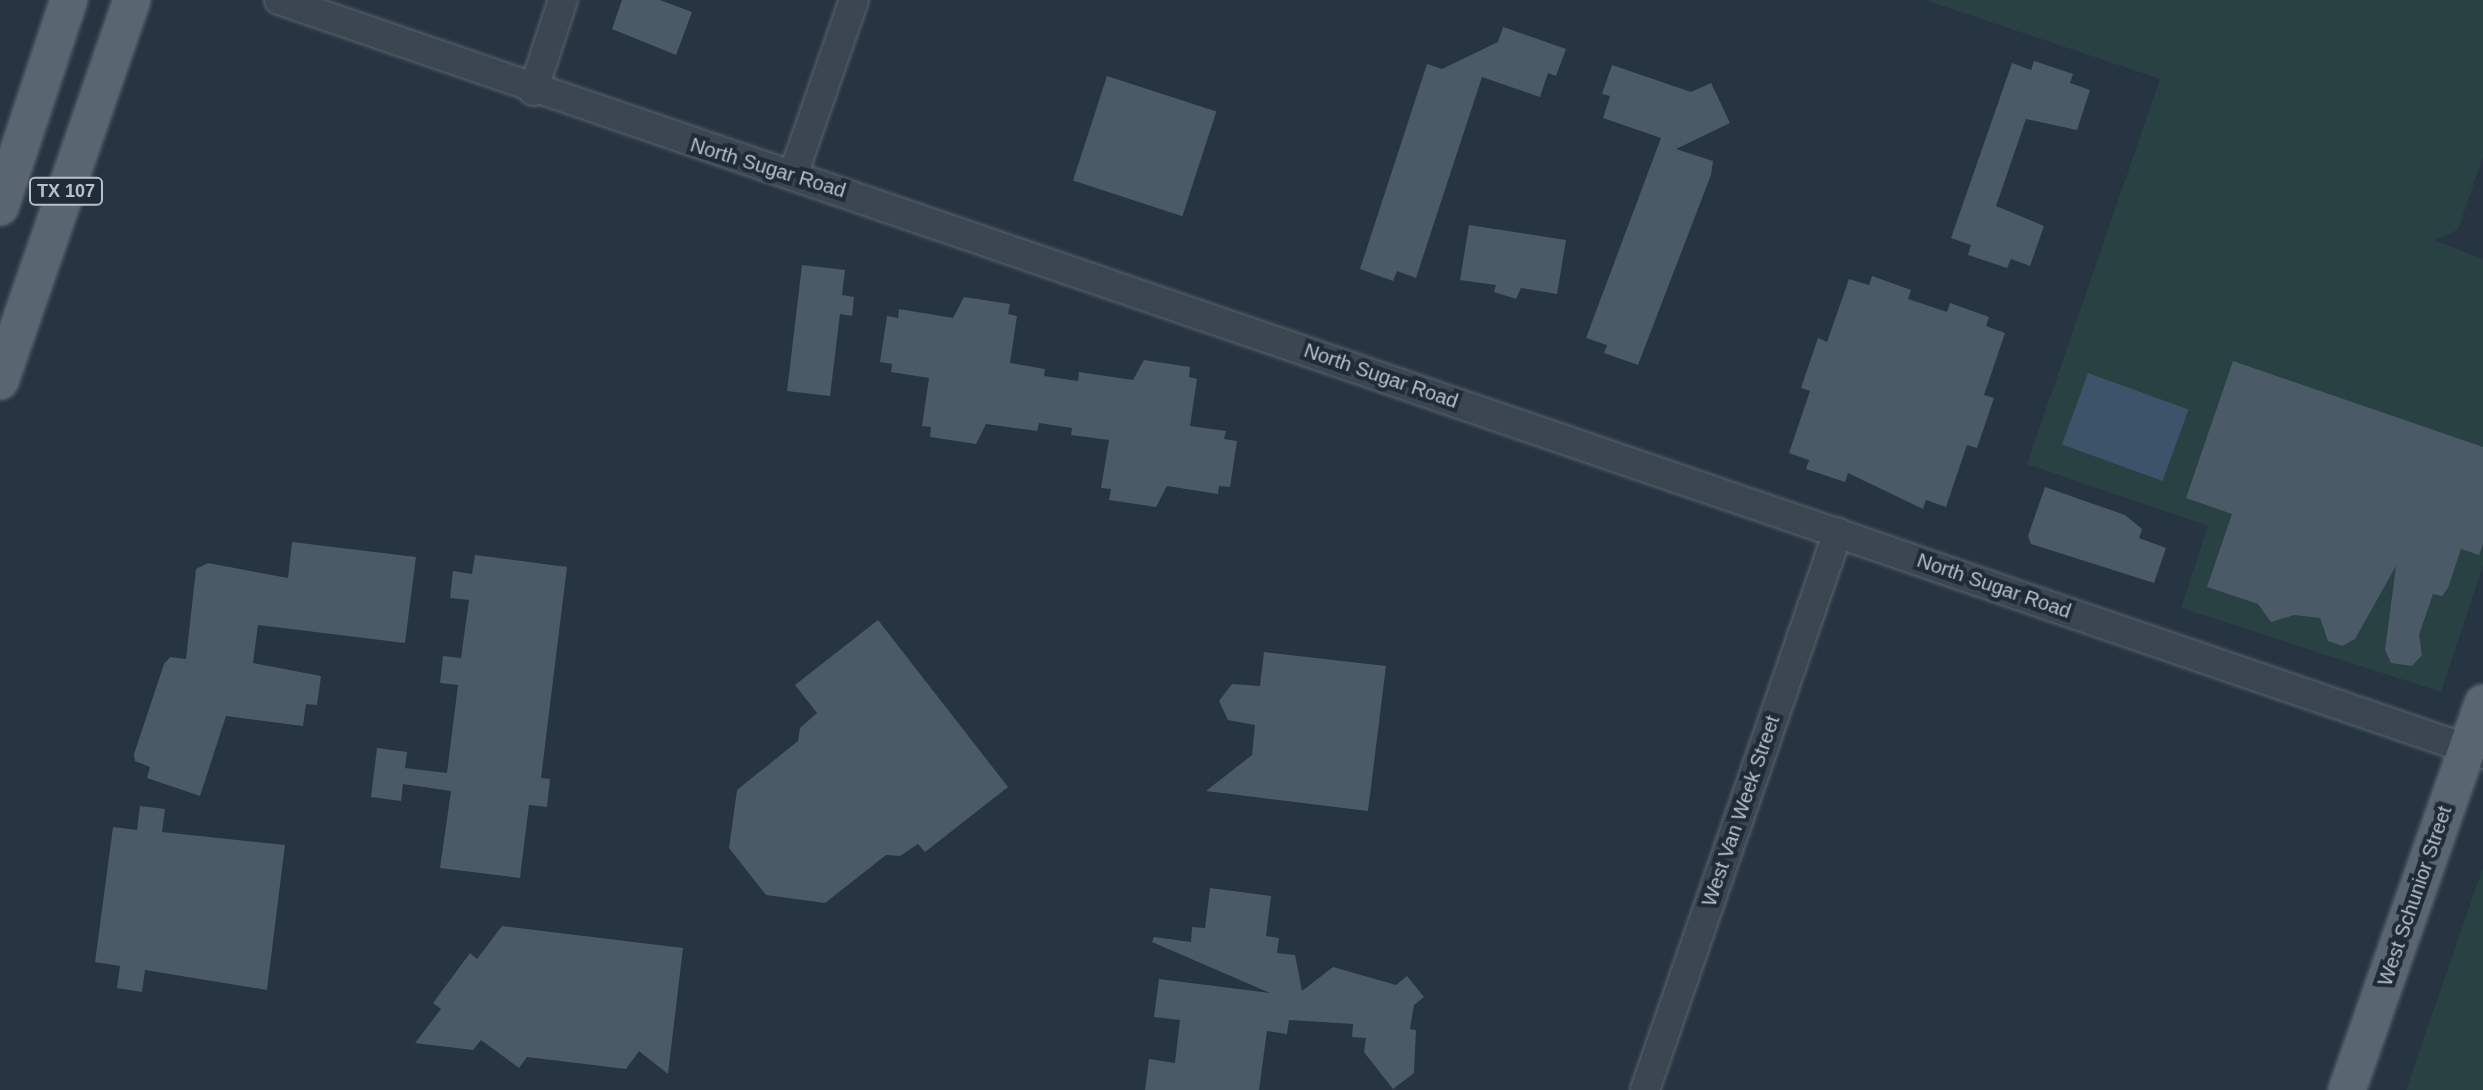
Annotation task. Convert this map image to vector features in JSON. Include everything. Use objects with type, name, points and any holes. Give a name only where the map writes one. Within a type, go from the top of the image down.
[{"type":"main road","name":"TX 107","points":[[0,207],[69,0]]},
{"type":"main road","name":"TX 107","points":[[0,381],[132,0]]},
{"type":"main road","name":"West Schunior Street","points":[[2347,1090],[2475,751],[2483,703]]},
{"type":"street","name":"North Sugar Road","points":[[279,0],[533,91],[793,175],[2475,751]]},
{"type":"street","points":[[533,91],[563,0]]},
{"type":"street","points":[[793,175],[854,0]]},
{"type":"street","name":"West Van Week Street","points":[[1645,1090],[1838,532]]},
{"type":"green space","points":[[1925,0],[2483,0],[2483,156],[2458,230],[2434,240],[2483,259],[2483,566],[2441,692],[2181,608],[2208,526],[2027,464],[2160,79]]},
{"type":"green space","points":[[2483,867],[2483,1090],[2406,1090]]},
{"type":"water","points":[[2088,373],[2189,410],[2163,481],[2062,444]]},
{"type":"building","points":[[622,0],[660,0],[692,12],[676,55],[612,29]]},
{"type":"building","points":[[1503,27],[1566,49],[1556,76],[1548,73],[1540,97],[1482,77],[1416,278],[1397,271],[1393,281],[1360,269],[1427,64],[1442,69],[1498,42]]},
{"type":"building","points":[[2034,61],[2073,74],[2070,83],[2090,90],[2077,130],[2026,119],[1996,206],[2044,226],[2030,266],[2011,259],[2007,268],[1968,255],[1971,245],[1951,238],[2012,63],[2031,70]]},
{"type":"building","points":[[1612,65],[1691,92],[1711,83],[1730,123],[1676,149],[1713,161],[1711,175],[1638,365],[1604,353],[1607,345],[1586,338],[1661,138],[1603,118],[1610,96],[1602,94]]},
{"type":"building","points":[[1107,76],[1216,112],[1182,216],[1073,181]]},
{"type":"building","points":[[1469,225],[1566,240],[1557,294],[1521,288],[1516,299],[1494,292],[1496,285],[1460,280]]},
{"type":"building","points":[[802,265],[845,270],[842,295],[854,297],[852,316],[840,314],[830,396],[787,391]]},
{"type":"building","points":[[1872,276],[1911,290],[1908,299],[1947,312],[1950,303],[1989,317],[1986,326],[2005,333],[1984,395],[1994,398],[1977,448],[1967,445],[1946,507],[1926,500],[1923,509],[1848,473],[1845,482],[1806,469],[1809,460],[1789,453],[1810,391],[1801,388],[1818,338],[1827,342],[1849,279],[1869,285]]},
{"type":"building","points":[[964,297],[1010,304],[1008,314],[1017,316],[1010,363],[1045,369],[1044,376],[1078,381],[1079,372],[1133,380],[1144,360],[1190,367],[1189,377],[1197,379],[1190,426],[1226,431],[1224,439],[1237,441],[1230,487],[1219,486],[1218,494],[1167,486],[1156,507],[1109,500],[1111,489],[1101,488],[1109,440],[1071,435],[1072,428],[1039,423],[1037,431],[986,424],[976,444],[930,437],[931,427],[922,426],[929,378],[891,372],[892,364],[880,362],[887,316],[898,318],[899,309],[953,318]]},
{"type":"building","points":[[2233,361],[2483,447],[2483,544],[2479,555],[2461,549],[2448,588],[2442,596],[2433,594],[2419,635],[2422,655],[2412,666],[2391,663],[2385,650],[2396,566],[2355,639],[2342,646],[2328,641],[2320,618],[2294,615],[2271,622],[2258,604],[2207,587],[2232,514],[2186,498]]},
{"type":"building","points":[[2045,487],[2125,515],[2142,529],[2139,538],[2166,548],[2154,583],[2031,544],[2028,536]]},
{"type":"building","points":[[292,542],[416,557],[405,643],[258,625],[253,663],[321,676],[317,705],[306,704],[303,726],[226,716],[200,796],[147,778],[150,767],[135,761],[134,754],[164,664],[170,657],[186,659],[196,569],[208,563],[288,578]]},
{"type":"building","points":[[475,555],[567,567],[541,778],[550,779],[547,807],[529,805],[520,878],[440,868],[451,791],[403,784],[401,801],[371,797],[377,748],[407,752],[405,768],[447,773],[458,685],[440,683],[443,656],[461,658],[469,600],[450,598],[453,571],[472,574]]},
{"type":"building","points":[[878,620],[1008,787],[925,852],[918,844],[900,856],[886,855],[825,903],[766,895],[729,848],[737,790],[798,741],[800,728],[817,713],[795,685]]},
{"type":"building","points":[[1264,652],[1386,666],[1368,811],[1206,791],[1252,755],[1255,725],[1228,720],[1219,701],[1232,684],[1260,686]]},
{"type":"building","points":[[140,806],[165,809],[162,832],[285,845],[267,990],[145,970],[142,992],[117,988],[120,966],[95,962],[113,827],[137,830]]},
{"type":"building","points":[[1210,888],[1271,896],[1266,936],[1279,938],[1277,953],[1295,955],[1302,991],[1333,967],[1396,985],[1407,976],[1424,997],[1414,1005],[1410,1029],[1416,1030],[1414,1073],[1393,1089],[1364,1052],[1366,1038],[1352,1037],[1353,1024],[1289,1020],[1287,1034],[1267,1031],[1259,1090],[1145,1090],[1149,1059],[1175,1063],[1180,1020],[1154,1017],[1159,979],[1270,993],[1152,942],[1154,937],[1191,942],[1192,927],[1205,928]]},
{"type":"building","points":[[502,926],[683,948],[668,1074],[639,1051],[626,1069],[527,1057],[519,1068],[481,1040],[473,1050],[415,1043],[441,1009],[433,1003],[470,953],[477,959]]}]
